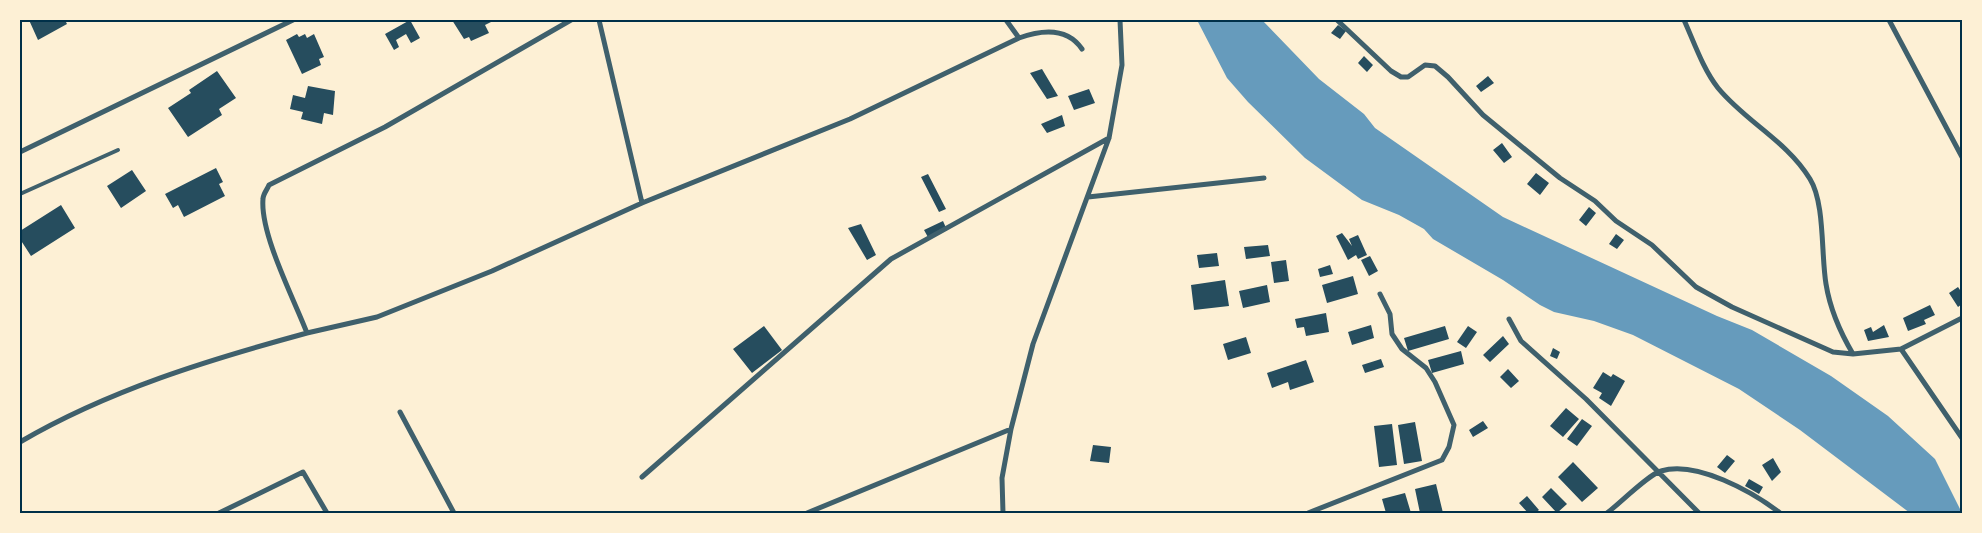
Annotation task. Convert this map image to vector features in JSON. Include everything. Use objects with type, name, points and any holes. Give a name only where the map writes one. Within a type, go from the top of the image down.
[{"type":"street","points":[[20,152],[293,20]]},
{"type":"street","points":[[307,333],[266,231],[263,197],[269,185],[385,127],[571,20]]},
{"type":"street","points":[[599,20],[642,203]]},
{"type":"street","points":[[1006,20],[1019,38]]},
{"type":"street","points":[[1003,513],[1002,478],[1011,429],[1034,344],[1109,138],[1122,65],[1120,20]]},
{"type":"street","points":[[1337,20],[1391,71],[1401,77],[1408,77],[1425,65],[1435,66],[1483,115],[1560,178],[1595,201],[1616,221],[1652,244],[1696,287],[1732,307],[1833,352],[1853,354],[1901,349],[1962,318]]},
{"type":"street","points":[[1684,20],[1718,88],[1742,112],[1788,149],[1812,180],[1819,210],[1826,284],[1839,330],[1853,354]]},
{"type":"street","points":[[1888,20],[1962,157]]},
{"type":"street","points":[[20,442],[118,394],[227,355],[307,333],[378,317],[492,271],[642,203],[850,119],[1019,38],[1036,32],[1049,31],[1077,41],[1082,49]]},
{"type":"street","points":[[642,477],[891,259],[1109,138]]},
{"type":"street","points":[[1088,197],[1264,178]]},
{"type":"street","points":[[1308,513],[1442,460],[1449,448],[1454,425],[1435,382],[1426,368],[1402,349],[1392,334],[1390,314],[1380,294]]},
{"type":"street","points":[[1509,320],[1520,341],[1586,399],[1699,513]]},
{"type":"street","points":[[1901,349],[1962,438]]},
{"type":"street","points":[[400,412],[454,513]]},
{"type":"street","points":[[807,513],[1011,429]]},
{"type":"street","points":[[1607,513],[1659,471],[1683,468],[1705,472],[1769,505],[1780,513]]},
{"type":"street","points":[[219,513],[303,472],[327,513]]},
{"type":"lane","points":[[20,194],[118,150]]},
{"type":"water","points":[[1197,20],[1262,20],[1319,79],[1364,114],[1375,128],[1503,217],[1717,316],[1752,330],[1831,376],[1888,416],[1935,459],[1962,513],[1910,513],[1800,430],[1739,389],[1633,335],[1594,321],[1554,312],[1540,305],[1503,280],[1433,239],[1424,229],[1399,215],[1362,200],[1305,158],[1248,102],[1227,78]]},
{"type":"building","points":[[29,20],[65,20],[67,24],[38,40]]},
{"type":"building","points":[[410,20],[420,38],[411,43],[406,34],[396,40],[399,47],[394,50],[385,34]]},
{"type":"building","points":[[452,20],[495,20],[485,25],[489,33],[471,41],[469,37],[464,39]]},
{"type":"building","points":[[1338,25],[1346,31],[1340,39],[1331,33]]},
{"type":"building","points":[[297,34],[299,37],[305,34],[307,38],[314,34],[324,57],[319,59],[321,65],[302,74],[286,40]]},
{"type":"building","points":[[1364,56],[1373,65],[1367,72],[1358,63]]},
{"type":"building","points":[[1042,69],[1058,96],[1047,99],[1030,73]]},
{"type":"building","points":[[217,71],[236,98],[219,109],[222,115],[188,137],[168,108],[191,93],[189,90]]},
{"type":"building","points":[[1488,76],[1494,83],[1481,92],[1476,86]]},
{"type":"building","points":[[308,86],[335,91],[333,115],[324,113],[322,124],[301,119],[303,112],[290,109],[293,95],[305,98]]},
{"type":"building","points":[[1089,89],[1095,103],[1074,110],[1068,96]]},
{"type":"building","points":[[1062,115],[1065,126],[1047,133],[1041,124]]},
{"type":"building","points":[[1502,143],[1512,157],[1504,163],[1493,150]]},
{"type":"building","points":[[216,168],[223,182],[219,184],[225,196],[184,217],[178,205],[173,208],[165,194]]},
{"type":"building","points":[[132,170],[146,191],[121,208],[107,186]]},
{"type":"building","points":[[1536,173],[1549,183],[1540,195],[1527,184]]},
{"type":"building","points":[[928,174],[946,209],[939,212],[921,177]]},
{"type":"building","points":[[61,205],[75,228],[31,256],[20,239],[20,231]]},
{"type":"building","points":[[1589,207],[1596,213],[1586,226],[1579,220]]},
{"type":"building","points":[[943,221],[947,230],[929,239],[924,230]]},
{"type":"building","points":[[861,224],[876,255],[867,260],[848,228]]},
{"type":"building","points":[[1342,233],[1352,246],[1349,239],[1358,235],[1367,255],[1358,259],[1356,255],[1348,260],[1336,236]]},
{"type":"building","points":[[1616,234],[1624,240],[1617,249],[1609,244]]},
{"type":"building","points":[[1268,245],[1270,256],[1246,259],[1244,247]]},
{"type":"building","points":[[1217,253],[1219,266],[1199,268],[1197,255]]},
{"type":"building","points":[[1370,256],[1378,271],[1369,276],[1361,260]]},
{"type":"building","points":[[1286,260],[1289,281],[1274,283],[1271,262]]},
{"type":"building","points":[[1330,265],[1333,274],[1320,277],[1318,269]]},
{"type":"building","points":[[1353,276],[1358,294],[1327,303],[1322,285]]},
{"type":"building","points":[[1225,280],[1229,306],[1194,310],[1191,285]]},
{"type":"building","points":[[1267,285],[1270,302],[1243,308],[1239,291]]},
{"type":"building","points":[[1958,287],[1962,293],[1962,304],[1958,307],[1949,293]]},
{"type":"building","points":[[1930,305],[1935,315],[1924,320],[1926,324],[1908,331],[1903,318]]},
{"type":"building","points":[[1326,313],[1329,332],[1306,336],[1304,327],[1297,328],[1295,319]]},
{"type":"building","points":[[1371,325],[1374,338],[1352,345],[1348,332]]},
{"type":"building","points":[[1884,325],[1889,337],[1868,341],[1864,330],[1871,327],[1873,332]]},
{"type":"building","points":[[764,326],[782,350],[752,373],[733,349]]},
{"type":"building","points":[[1445,326],[1449,339],[1408,351],[1404,338]]},
{"type":"building","points":[[1468,326],[1477,332],[1466,348],[1457,342]]},
{"type":"building","points":[[1503,336],[1509,344],[1490,362],[1483,355]]},
{"type":"building","points":[[1246,337],[1251,353],[1228,360],[1223,344]]},
{"type":"building","points":[[1553,348],[1560,352],[1557,359],[1550,356]]},
{"type":"building","points":[[1461,351],[1464,364],[1432,373],[1428,360]]},
{"type":"building","points":[[1381,359],[1384,367],[1365,373],[1362,365]]},
{"type":"building","points":[[1306,360],[1314,382],[1290,390],[1288,382],[1272,388],[1267,373]]},
{"type":"building","points":[[1508,369],[1519,381],[1511,388],[1500,377]]},
{"type":"building","points":[[1603,372],[1611,377],[1613,374],[1625,381],[1611,406],[1599,398],[1602,393],[1593,388]]},
{"type":"building","points":[[1566,408],[1579,419],[1563,437],[1550,426]]},
{"type":"building","points":[[1582,419],[1592,426],[1577,446],[1567,439]]},
{"type":"building","points":[[1483,421],[1488,428],[1473,437],[1469,430]]},
{"type":"building","points":[[1415,422],[1422,461],[1404,464],[1398,425]]},
{"type":"building","points":[[1392,424],[1397,465],[1379,467],[1374,426]]},
{"type":"building","points":[[1093,445],[1111,447],[1109,463],[1090,461]]},
{"type":"building","points":[[1727,455],[1735,461],[1725,473],[1717,467]]},
{"type":"building","points":[[1773,458],[1781,472],[1772,481],[1762,465]]},
{"type":"building","points":[[1573,462],[1598,488],[1582,502],[1558,477]]},
{"type":"building","points":[[1749,479],[1763,487],[1759,494],[1745,486]]},
{"type":"building","points":[[1436,484],[1443,513],[1420,513],[1415,489]]},
{"type":"building","points":[[1551,488],[1567,504],[1557,513],[1542,497]]},
{"type":"building","points":[[1405,493],[1411,513],[1386,513],[1382,499]]},
{"type":"building","points":[[1527,496],[1539,510],[1535,513],[1528,513],[1519,503]]}]
